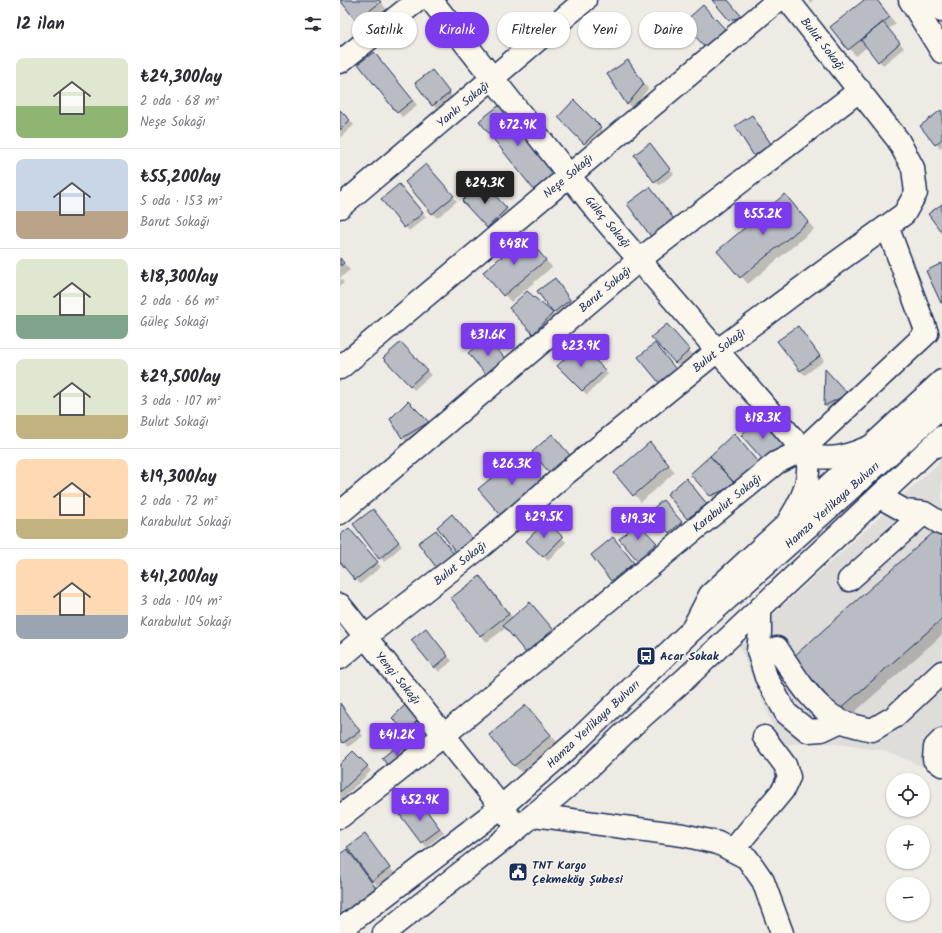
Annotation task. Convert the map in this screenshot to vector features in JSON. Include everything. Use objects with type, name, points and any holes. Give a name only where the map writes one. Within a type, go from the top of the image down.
[{"type":"main road","points":[[340,62],[418,0]]},
{"type":"main road","name":"Güleç Sokağı","points":[[431,0],[569,175],[639,260],[805,453]]},
{"type":"main road","name":"Yankı Sokağı","points":[[340,207],[585,0]]},
{"type":"main road","name":"Neşe Sokağı","points":[[340,368],[778,0]]},
{"type":"main road","name":"Bulut Sokağı","points":[[340,658],[483,545],[563,476],[717,351],[904,214],[916,193],[913,168],[898,140],[788,0]]},
{"type":"main road","points":[[910,0],[942,52]]},
{"type":"main road","points":[[933,0],[942,11]]},
{"type":"main road","name":"Barut Sokağı","points":[[340,513],[639,260],[860,90]]},
{"type":"main road","name":"Karabulut Sokağı","points":[[340,817],[444,735],[776,463],[805,453],[927,333],[887,226]]},
{"type":"main road","points":[[692,630],[710,596],[942,381]]},
{"type":"main road","name":"Hamza Yerlikaya Bulvarı","points":[[340,930],[500,808],[579,739],[692,630],[942,407]]},
{"type":"main road","name":"Hamza Yerlikaya Bulvarı","points":[[384,933],[526,822],[579,777],[633,725],[685,679],[939,443]]},
{"type":"main road","points":[[786,525],[798,506],[807,486],[809,470],[805,453],[828,459],[846,457],[870,447]]},
{"type":"main road","points":[[880,497],[905,511],[924,513],[942,524]]},
{"type":"main road","points":[[849,580],[924,513]]},
{"type":"main road","name":"Yengi Sokağı","points":[[340,605],[444,735],[500,808],[526,822]]},
{"type":"main road","points":[[760,608],[758,651],[766,677],[786,713],[808,731],[822,730],[840,721]]},
{"type":"main road","points":[[777,648],[799,681],[823,710],[840,721],[872,730],[894,717],[942,672]]},
{"type":"main road","points":[[733,850],[783,790],[789,777],[785,765],[764,737]]},
{"type":"main road","points":[[942,740],[935,747],[934,758],[942,765]]},
{"type":"main road","points":[[526,822],[683,835],[718,843],[747,858],[763,881],[782,933]]},
{"type":"shaded area","points":[[942,460],[942,778],[932,771],[887,751],[822,742],[781,745],[739,646]]},
{"type":"building","points":[[340,0],[379,0],[381,2],[368,12],[352,12],[352,16]]},
{"type":"building","points":[[712,0],[728,0],[742,17],[729,20]]},
{"type":"building","points":[[864,0],[877,0],[890,17],[848,50],[830,27]]},
{"type":"building","points":[[703,5],[725,29],[705,47],[697,38],[697,12],[695,12]]},
{"type":"building","points":[[883,22],[900,43],[878,62],[861,40]]},
{"type":"building","points":[[374,52],[413,100],[397,113],[358,64]]},
{"type":"building","points":[[628,60],[644,84],[627,105],[607,74]]},
{"type":"building","points":[[432,70],[450,93],[432,106],[415,83]]},
{"type":"building","points":[[574,100],[601,127],[584,144],[558,117]]},
{"type":"building","points":[[501,104],[556,172],[534,190],[479,121]]},
{"type":"building","points":[[340,110],[350,120],[340,130]]},
{"type":"building","points":[[941,110],[942,139],[935,145],[920,126]]},
{"type":"building","points":[[752,115],[771,144],[754,156],[735,126]]},
{"type":"building","points":[[650,143],[670,169],[654,182],[634,155]]},
{"type":"building","points":[[426,164],[454,196],[432,214],[405,182]]},
{"type":"building","points":[[482,182],[507,208],[487,228],[462,201]]},
{"type":"building","points":[[399,184],[423,213],[404,228],[381,199]]},
{"type":"building","points":[[650,187],[676,222],[658,246],[627,204]]},
{"type":"building","points":[[785,194],[808,222],[740,278],[717,251]]},
{"type":"building","points":[[942,204],[942,233],[928,214]]},
{"type":"building","points":[[526,236],[546,260],[503,296],[483,272]]},
{"type":"building","points":[[340,258],[344,263],[340,266]]},
{"type":"building","points":[[942,263],[942,303],[941,303],[926,271]]},
{"type":"building","points":[[555,278],[570,300],[553,313],[537,291]]},
{"type":"building","points":[[527,291],[553,313],[533,334],[509,308]]},
{"type":"building","points":[[667,324],[690,350],[675,363],[651,337]]},
{"type":"building","points":[[798,326],[820,356],[800,371],[777,341]]},
{"type":"building","points":[[487,337],[507,361],[488,377],[468,353]]},
{"type":"building","points":[[401,342],[427,370],[410,386],[383,358]]},
{"type":"building","points":[[655,343],[678,372],[661,385],[638,357]]},
{"type":"building","points":[[580,344],[605,370],[582,391],[557,366]]},
{"type":"building","points":[[825,369],[848,394],[824,406]]},
{"type":"building","points":[[408,401],[429,422],[402,438],[390,419]]},
{"type":"building","points":[[760,417],[785,445],[765,462],[741,435]]},
{"type":"building","points":[[734,433],[760,465],[736,485],[710,456]]},
{"type":"building","points":[[552,434],[574,460],[553,477],[532,452]]},
{"type":"building","points":[[650,442],[669,465],[633,496],[614,473]]},
{"type":"building","points":[[520,454],[546,484],[504,519],[478,489]]},
{"type":"building","points":[[710,456],[736,485],[710,496],[690,474]]},
{"type":"building","points":[[686,478],[707,504],[687,519],[667,494]]},
{"type":"building","points":[[663,500],[682,522],[669,533],[650,511]]},
{"type":"building","points":[[373,509],[399,542],[379,559],[353,524]]},
{"type":"building","points":[[452,514],[476,543],[458,555],[437,527]]},
{"type":"building","points":[[546,521],[563,537],[543,557],[526,541]]},
{"type":"building","points":[[638,523],[657,543],[637,560],[619,539]]},
{"type":"building","points":[[349,528],[378,562],[355,580],[340,562],[340,535]]},
{"type":"building","points":[[436,530],[457,558],[439,571],[418,543]]},
{"type":"building","points":[[935,531],[942,538],[942,619],[839,710],[793,657]]},
{"type":"building","points":[[613,537],[634,563],[611,581],[591,555]]},
{"type":"building","points":[[480,576],[509,614],[480,636],[451,598]]},
{"type":"building","points":[[530,602],[558,635],[530,658],[503,625]]},
{"type":"building","points":[[426,628],[448,656],[434,668],[411,640]]},
{"type":"building","points":[[408,702],[422,716],[406,732],[392,718]]},
{"type":"building","points":[[340,703],[360,731],[343,743],[340,739]]},
{"type":"building","points":[[526,705],[551,735],[514,766],[489,735]]},
{"type":"building","points":[[400,743],[412,757],[393,772],[382,758]]},
{"type":"building","points":[[353,751],[368,766],[340,792],[340,764]]},
{"type":"building","points":[[419,800],[440,829],[421,843],[400,815]]},
{"type":"building","points":[[365,834],[390,868],[372,881],[347,847]]},
{"type":"building","points":[[347,849],[379,892],[345,918],[340,912],[340,854]]},
{"type":"place","name":"Acar Sokak","points":[[646,656]]},
{"type":"place","name":"TNT Kargo Çekmeköy Şubesi","points":[[518,872]]}]
